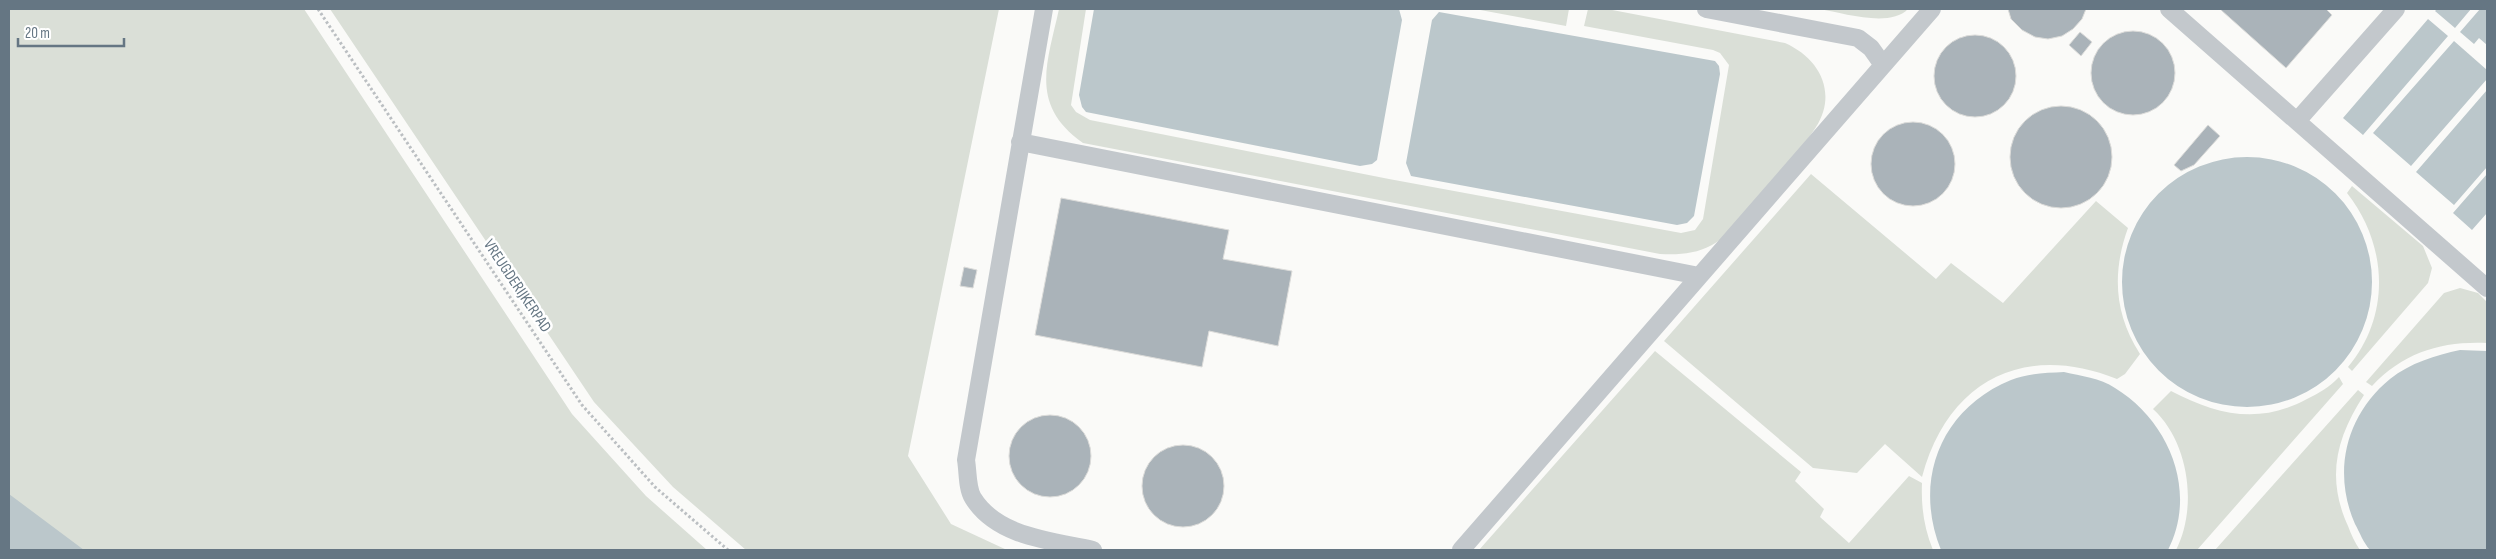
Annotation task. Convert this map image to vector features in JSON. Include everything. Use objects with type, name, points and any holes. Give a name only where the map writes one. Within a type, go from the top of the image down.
[{"type":"lane","points":[[1044,9],[966,460],[972,497],[992,521],[1030,536],[1093,550]]},
{"type":"lane","points":[[1706,9],[1858,38],[1871,48],[1882,65]]},
{"type":"lane","points":[[1461,550],[1932,9]]},
{"type":"lane","points":[[2169,9],[2487,288]]},
{"type":"lane","points":[[2297,121],[2396,9]]},
{"type":"lane","points":[[1020,142],[1699,276]]},
{"type":"path","name":"VREUGDERIJKERPAD","points":[[318,9],[582,405],[655,487],[728,550]]},
{"type":"shaded area","points":[[9,9],[304,9],[572,414],[646,496],[707,550],[9,550]]},
{"type":"shaded area","points":[[330,9],[999,9],[908,456],[951,524],[1007,550],[746,550],[673,487],[594,402]]},
{"type":"shaded area","points":[[1059,9],[1086,9],[1071,105],[1076,112],[1090,120],[1389,179],[1681,233],[1695,230],[1703,219],[1729,65],[1720,53],[1713,50],[1584,26],[1588,9],[1607,9],[1785,43],[1797,49],[1816,67],[1825,89],[1825,101],[1822,114],[1811,135],[1728,233],[1712,245],[1693,252],[1660,254],[1083,143],[1066,129],[1055,114],[1046,82],[1050,48]]},
{"type":"shaded area","points":[[1094,9],[1399,9],[1402,20],[1377,160],[1372,164],[1360,166],[1086,112],[1082,107],[1079,95]]},
{"type":"shaded area","points":[[1475,9],[1569,9],[1566,26]]},
{"type":"shaded area","points":[[1820,9],[1908,9],[1900,15],[1890,18],[1866,18]]},
{"type":"shaded area","points":[[2437,9],[2471,9],[2455,28],[2435,11]]},
{"type":"shaded area","points":[[2480,9],[2487,9],[2487,45],[2479,38],[2474,44],[2460,32]]},
{"type":"shaded area","points":[[1439,12],[1715,61],[1719,66],[1720,74],[1694,216],[1687,223],[1677,225],[1411,176],[1406,163],[1432,20]]},
{"type":"shaded area","points":[[2428,19],[2448,36],[2363,135],[2343,118]]},
{"type":"shaded area","points":[[2454,41],[2487,70],[2487,79],[2411,166],[2373,133]]},
{"type":"shaded area","points":[[2487,90],[2487,167],[2454,205],[2416,172]]},
{"type":"shaded area","points":[[2247,157],[2283,162],[2306,172],[2326,185],[2344,203],[2357,223],[2367,246],[2372,282],[2367,318],[2357,341],[2344,361],[2326,379],[2306,392],[2283,402],[2247,407],[2211,402],[2188,392],[2168,379],[2150,361],[2137,341],[2127,318],[2122,282],[2127,246],[2137,223],[2150,203],[2168,185],[2188,172],[2211,162]]},
{"type":"shaded area","points":[[1811,174],[1936,279],[1951,263],[2003,303],[2096,201],[2128,228],[2119,261],[2118,292],[2125,324],[2140,354],[2125,374],[2117,379],[2083,369],[2051,365],[2021,368],[1994,378],[1971,394],[1950,416],[1934,443],[1922,477],[1885,444],[1857,473],[1813,468],[1664,341]]},
{"type":"shaded area","points":[[2487,174],[2487,213],[2472,230],[2453,213]]},
{"type":"shaded area","points":[[2352,186],[2423,246],[2432,268],[2428,283],[2352,371],[2348,367],[2362,347],[2372,326],[2379,280],[2377,257],[2370,235],[2361,213],[2347,193]]},
{"type":"shaded area","points":[[2460,288],[2478,293],[2487,302],[2487,343],[2455,344],[2425,351],[2397,365],[2372,386],[2366,382],[2444,293]]},
{"type":"shaded area","points":[[2460,350],[2487,351],[2487,550],[2370,550],[2363,541],[2355,524],[2348,504],[2345,484],[2344,465],[2347,446],[2354,427],[2375,393],[2398,373],[2424,360]]},
{"type":"shaded area","points":[[1655,351],[1801,472],[1795,481],[1824,509],[1820,517],[1849,543],[1909,476],[1922,483],[1924,517],[1927,534],[1933,550],[1479,550]]},
{"type":"shaded area","points":[[2064,372],[2097,380],[2115,388],[2134,402],[2150,419],[2163,438],[2173,459],[2179,482],[2180,504],[2177,527],[2168,550],[1941,550],[1933,524],[1930,498],[1932,474],[1939,450],[1950,428],[1966,409],[1986,393],[2011,380],[2030,375]]},
{"type":"shaded area","points":[[2339,377],[2343,384],[2197,550],[2176,550],[2183,533],[2187,514],[2186,476],[2182,457],[2175,439],[2153,409],[2171,391],[2205,406],[2222,411],[2238,414],[2272,412],[2311,397],[2328,387]]},
{"type":"shaded area","points":[[2358,390],[2364,395],[2354,411],[2341,443],[2336,475],[2341,508],[2360,550],[2215,550]]},
{"type":"shaded area","points":[[9,494],[84,550],[9,550]]},
{"type":"building","points":[[2008,9],[2086,9],[2082,19],[2073,29],[2062,36],[2048,39],[2035,37],[2022,30],[2011,19]]},
{"type":"building","points":[[2222,9],[2326,9],[2332,15],[2286,68]]},
{"type":"building","points":[[2133,31],[2149,34],[2163,43],[2172,57],[2175,73],[2172,89],[2163,103],[2149,112],[2133,115],[2117,112],[2103,103],[2094,89],[2091,73],[2094,57],[2103,43],[2117,34]]},
{"type":"building","points":[[2080,32],[2092,42],[2081,56],[2069,45]]},
{"type":"building","points":[[1967,35],[1983,35],[1998,42],[2009,53],[2016,68],[2013,92],[2004,105],[1983,117],[1967,117],[1952,110],[1941,99],[1934,84],[1934,68],[1941,53],[1952,42]]},
{"type":"building","points":[[2061,106],[2081,110],[2097,121],[2108,137],[2112,157],[2108,177],[2097,193],[2081,204],[2061,208],[2041,204],[2025,193],[2014,177],[2010,157],[2014,137],[2025,121],[2041,110]]},
{"type":"building","points":[[1913,122],[1936,129],[1948,141],[1955,164],[1948,187],[1936,199],[1913,206],[1890,199],[1878,187],[1871,164],[1878,141],[1890,129]]},
{"type":"building","points":[[2208,125],[2220,136],[2194,165],[2181,171],[2174,165]]},
{"type":"building","points":[[1061,198],[1229,230],[1223,259],[1292,271],[1278,346],[1209,331],[1202,367],[1035,335]]},
{"type":"building","points":[[964,267],[977,270],[973,288],[960,286]]},
{"type":"building","points":[[1050,415],[1066,418],[1079,427],[1088,440],[1091,456],[1088,472],[1079,485],[1066,494],[1050,497],[1034,494],[1021,485],[1012,472],[1009,456],[1012,440],[1021,427],[1034,418]]},
{"type":"building","points":[[1183,445],[1199,448],[1212,457],[1221,470],[1224,486],[1221,502],[1212,515],[1199,524],[1183,527],[1167,524],[1154,515],[1145,502],[1142,486],[1145,470],[1154,457],[1167,448]]}]
